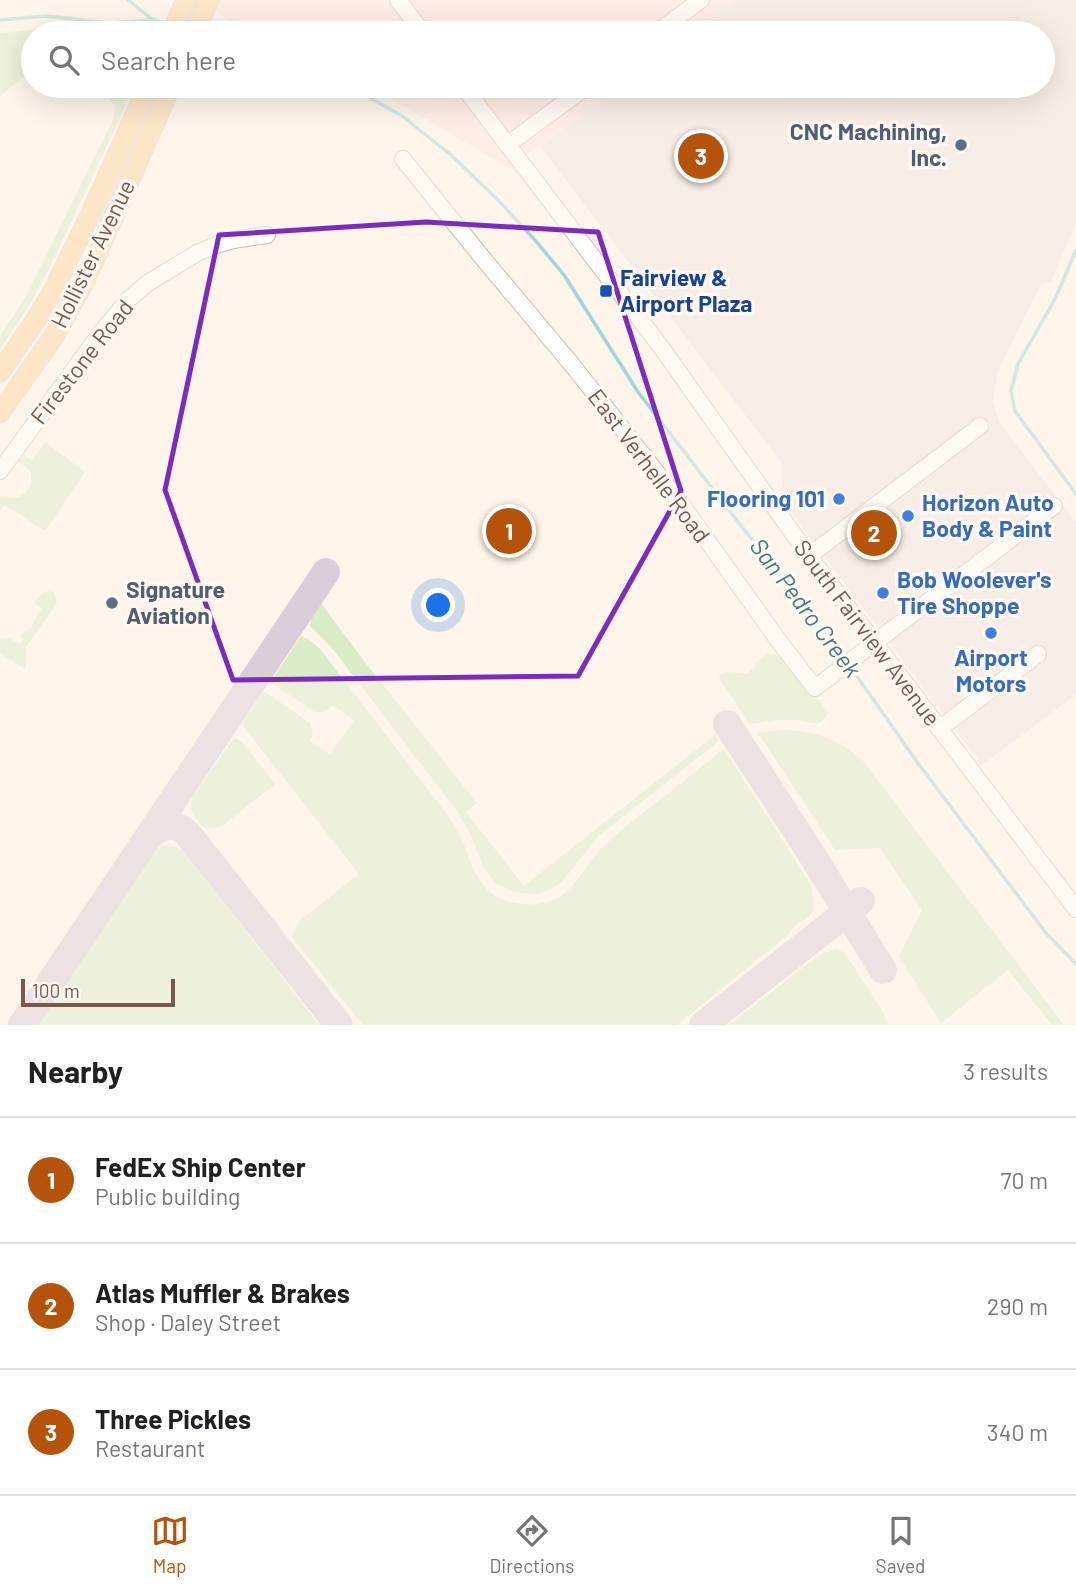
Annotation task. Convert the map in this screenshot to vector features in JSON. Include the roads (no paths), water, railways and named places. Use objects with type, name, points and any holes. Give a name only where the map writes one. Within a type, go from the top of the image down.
[{"type":"main road","points":[[176,21],[185,1]]},
{"type":"main road","points":[[199,21],[208,2]]},
{"type":"main road","name":"Hollister Avenue","points":[[0,372],[52,293],[143,98]]},
{"type":"main road","name":"Hollister Avenue","points":[[0,413],[54,336],[85,281],[166,98]]},
{"type":"street","points":[[397,0],[414,21]]},
{"type":"street","points":[[672,21],[701,0]]},
{"type":"street","name":"South Fairview Avenue","points":[[472,98],[661,347],[809,556],[1076,909]]},
{"type":"street","points":[[508,145],[571,98]]},
{"type":"street","name":"East Verhelle Road","points":[[403,159],[606,407],[679,501],[778,640],[816,688],[1054,506]]},
{"type":"street","name":"Firestone Road","points":[[0,471],[100,334],[129,299],[148,283],[216,245],[267,235]]},
{"type":"street","points":[[809,556],[980,426]]},
{"type":"street","points":[[939,729],[1038,654]]},
{"type":"waterway","points":[[128,0],[152,19]]},
{"type":"waterway","name":"San Pedro Creek","points":[[0,20],[46,16],[91,21]]},
{"type":"waterway","name":"San Pedro Creek","points":[[139,21],[157,21]]},
{"type":"waterway","name":"San Pedro Creek","points":[[370,98],[402,116],[451,155],[534,239],[564,275],[638,392],[844,659]]},
{"type":"waterway","points":[[1076,250],[1055,299],[1018,364],[1011,391],[1015,411],[1076,494]]},
{"type":"waterway","name":"San Pedro Creek","points":[[851,668],[920,766],[1046,933],[1076,964]]},
{"type":"place","name":"CNC Machining, Inc.","points":[[961,145]]},
{"type":"place","name":"Three Pickles","points":[[701,156]]},
{"type":"place","name":"Fairview & Airport Plaza","points":[[606,291]]},
{"type":"place","name":"Flooring 101","points":[[839,499]]},
{"type":"place","name":"Horizon Auto Body & Paint","points":[[908,516]]},
{"type":"place","name":"FedEx Ship Center","points":[[509,531]]},
{"type":"place","name":"Atlas Muffler & Brakes","points":[[874,533]]},
{"type":"place","name":"Bob Woolever's Tire Shoppe","points":[[883,593]]},
{"type":"place","name":"Signature Aviation","points":[[112,603]]},
{"type":"place","name":"Airport Motors","points":[[991,633]]}]
